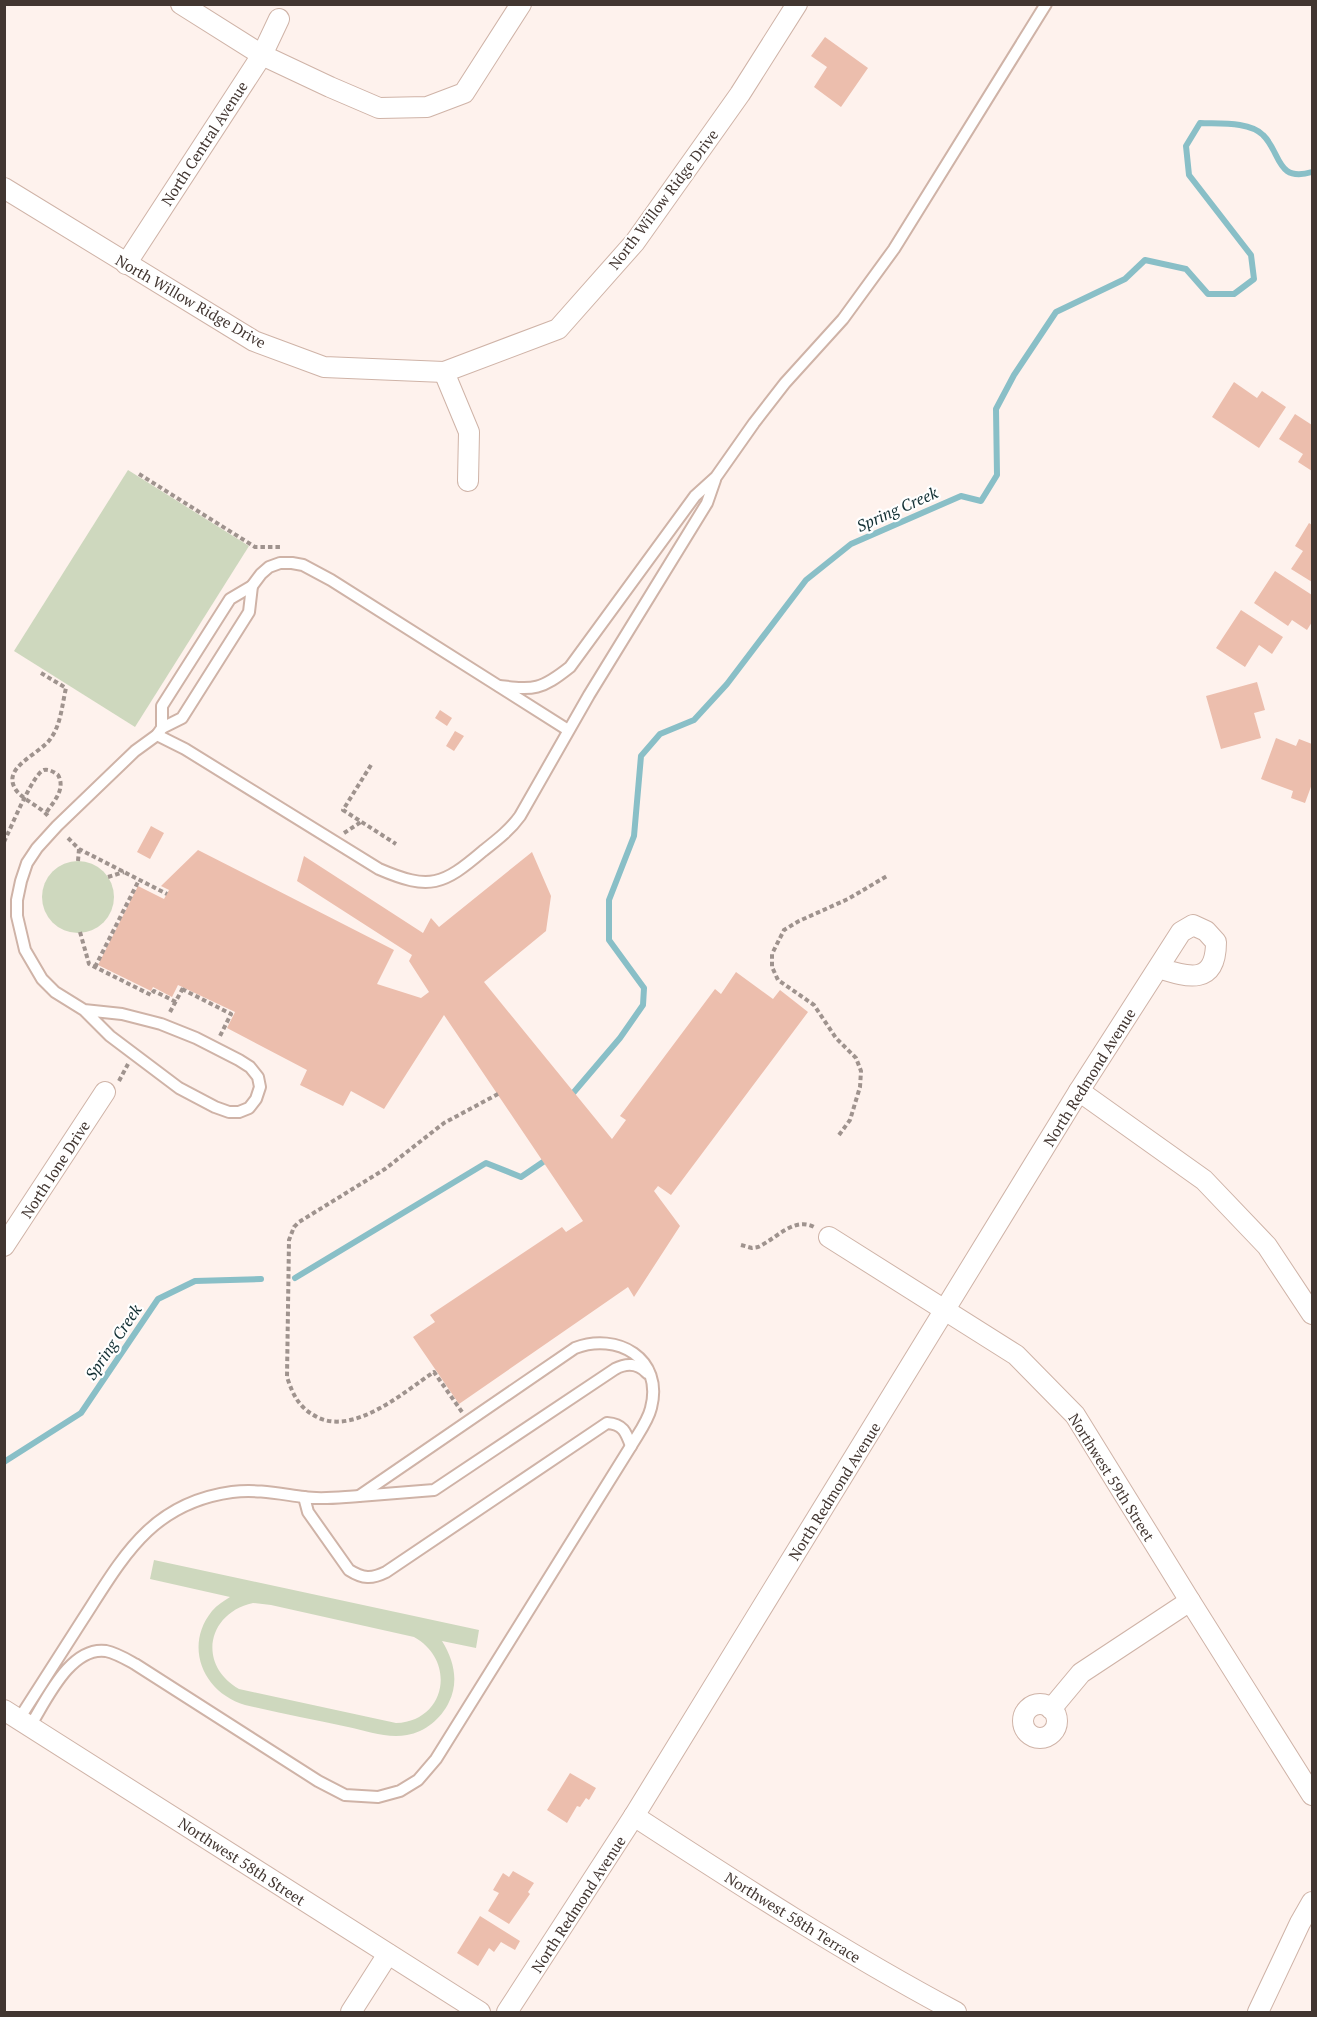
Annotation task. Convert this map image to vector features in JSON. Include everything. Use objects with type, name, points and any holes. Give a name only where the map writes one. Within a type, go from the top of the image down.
[{"type":"street","points":[[181,4],[262,55],[379,108],[427,107],[464,93],[521,4]]},
{"type":"street","name":"North Willow Ridge Drive","points":[[4,188],[254,341],[324,367],[444,372],[558,329],[635,242],[740,94],[797,4]]},
{"type":"street","name":"North Central Avenue","points":[[126,264],[262,55],[279,19]]},
{"type":"street","points":[[444,372],[470,432],[468,481]]},
{"type":"street","name":"North Redmond Avenue","points":[[507,2013],[634,1816],[1079,1091],[1159,968]]},
{"type":"street","points":[[1079,1091],[1204,1180],[1268,1246],[1312,1314]]},
{"type":"street","name":"North Ione Drive","points":[[4,1246],[105,1092]]},
{"type":"street","name":"Northwest 59th Street","points":[[829,1237],[1016,1355],[1075,1415],[1312,1795]]},
{"type":"street","points":[[1051,1708],[1081,1673],[1190,1601]]},
{"type":"street","name":"Northwest 58th Street","points":[[14,1719],[480,2013]]},
{"type":"street","name":"Northwest 58th Terrace","points":[[634,1816],[813,1932],[956,2013]]},
{"type":"street","points":[[1258,2013],[1312,1902]]},
{"type":"street","points":[[351,2013],[388,1954]]},
{"type":"lane","points":[[499,686],[527,689],[549,684],[570,667],[695,496],[716,477],[785,383],[843,319],[871,282],[894,249],[1046,4]]},
{"type":"lane","points":[[160,732],[379,869],[408,880],[435,882],[449,877],[514,824],[568,730],[707,503],[716,477]]},
{"type":"lane","points":[[160,732],[162,706],[230,599],[252,585],[269,567],[280,563],[291,563],[313,569],[568,730]]},
{"type":"lane","points":[[84,1010],[122,1014],[161,1024],[214,1047],[244,1063],[258,1077],[260,1087],[256,1099],[249,1108],[240,1112],[229,1112],[215,1107],[179,1088],[110,1036],[84,1010],[55,992],[38,972],[25,950],[17,916],[17,900],[27,863],[47,835],[135,751],[182,718],[249,612],[252,585]]},
{"type":"lane","points":[[14,1719],[62,1676],[73,1663],[89,1653],[105,1651],[135,1664],[318,1781],[345,1795],[378,1797],[400,1791],[418,1780],[436,1759],[631,1446],[651,1408],[653,1392],[646,1364],[625,1348],[601,1342],[588,1343],[575,1348],[359,1496]]},
{"type":"lane","points":[[14,1719],[125,1554],[134,1543],[162,1519],[198,1501],[233,1492],[271,1491],[322,1499],[435,1490],[622,1365],[637,1365],[644,1369],[651,1378]]},
{"type":"lane","points":[[304,1497],[309,1512],[349,1570],[358,1576],[375,1577],[386,1572],[607,1423],[620,1426],[626,1431],[631,1446]]},
{"type":"path","points":[[139,474],[255,547],[286,549],[291,563]]},
{"type":"path","points":[[4,842],[25,797],[40,773],[48,770],[58,775],[62,786],[48,815],[25,797],[19,794],[13,786],[14,771],[20,763],[40,751],[52,737],[60,718],[66,688],[41,672]]},
{"type":"path","points":[[371,765],[343,810],[396,844]]},
{"type":"path","points":[[343,834],[361,822]]},
{"type":"path","points":[[68,838],[79,849],[167,894]]},
{"type":"path","points":[[78,861],[79,849]]},
{"type":"path","points":[[108,877],[124,872]]},
{"type":"path","points":[[839,1135],[850,1120],[860,1087],[861,1071],[856,1058],[836,1038],[814,1005],[778,980],[772,967],[772,954],[783,930],[848,899],[887,876]]},
{"type":"path","points":[[95,966],[139,880]]},
{"type":"path","points":[[80,932],[89,964],[151,995],[154,991],[176,1002]]},
{"type":"path","points":[[170,1012],[182,988],[231,1014],[214,1047]]},
{"type":"path","points":[[462,1412],[434,1372],[376,1409],[351,1421],[324,1420],[306,1411],[299,1404],[287,1377],[289,1239],[294,1227],[305,1218],[385,1169],[444,1123],[498,1094]]},
{"type":"path","points":[[741,1245],[746,1248],[758,1248],[794,1225],[803,1223],[829,1237]]},
{"type":"green space","points":[[128,470],[249,546],[135,727],[14,651]]},
{"type":"green space","points":[[78,861],[98,867],[108,877],[114,897],[108,917],[98,927],[78,933],[58,927],[48,917],[42,897],[48,877],[58,867]]},
{"type":"green space","points":[[154,1560],[479,1630],[476,1648],[442,1641],[452,1663],[454,1687],[446,1708],[432,1724],[407,1735],[378,1734],[245,1705],[231,1699],[218,1690],[209,1679],[202,1667],[199,1653],[199,1639],[203,1625],[212,1611],[230,1597],[150,1579]],"holes":[[[253,1603],[414,1637],[428,1648],[436,1660],[440,1674],[440,1688],[435,1701],[426,1712],[413,1720],[396,1723],[239,1689],[226,1679],[217,1667],[213,1654],[213,1641],[217,1628],[225,1617],[237,1609]]]},
{"type":"building","points":[[825,37],[868,68],[841,107],[814,87],[827,67],[811,56]]},
{"type":"building","points":[[1234,382],[1257,398],[1262,391],[1286,407],[1259,448],[1212,417]]},
{"type":"building","points":[[1295,414],[1312,425],[1312,471],[1298,462],[1303,454],[1279,439]]},
{"type":"building","points":[[1309,523],[1312,525],[1312,582],[1291,569],[1303,551],[1295,546]]},
{"type":"building","points":[[1275,571],[1312,595],[1312,622],[1307,630],[1292,620],[1288,626],[1254,603]]},
{"type":"building","points":[[1241,610],[1283,637],[1272,654],[1259,645],[1245,667],[1216,648]]},
{"type":"building","points":[[1257,682],[1265,710],[1254,713],[1261,738],[1221,749],[1206,696]]},
{"type":"building","points":[[440,710],[452,718],[447,726],[435,718]]},
{"type":"building","points":[[455,731],[464,736],[454,751],[446,746]]},
{"type":"building","points":[[1276,738],[1296,746],[1299,739],[1312,744],[1312,784],[1305,803],[1291,798],[1293,791],[1261,779]]},
{"type":"building","points":[[151,826],[164,833],[150,859],[137,852]]},
{"type":"building","points":[[198,850],[394,950],[377,984],[421,998],[429,992],[409,961],[412,955],[297,881],[304,856],[423,933],[431,918],[439,927],[532,852],[551,896],[546,931],[484,982],[612,1139],[626,1120],[620,1116],[715,989],[721,994],[736,972],[773,999],[780,990],[808,1012],[671,1195],[658,1186],[654,1191],[680,1226],[634,1297],[628,1287],[459,1404],[413,1337],[435,1322],[430,1315],[562,1227],[566,1232],[583,1221],[444,1015],[384,1109],[351,1091],[343,1106],[300,1085],[307,1070],[227,1028],[235,1012],[178,985],[172,997],[153,987],[151,991],[98,965],[138,886],[164,899],[169,890],[161,886]]},
{"type":"building","points":[[570,1773],[596,1788],[589,1800],[586,1798],[580,1807],[577,1806],[567,1823],[547,1810]]},
{"type":"building","points":[[513,1871],[534,1883],[528,1892],[530,1894],[509,1924],[488,1911],[499,1893],[493,1890],[503,1873],[509,1877]]},
{"type":"building","points":[[480,1916],[520,1941],[515,1950],[501,1942],[494,1952],[489,1948],[478,1966],[457,1953]]},
{"type":"waterway","name":"Spring Creek","points":[[574,1092],[620,1038],[643,1005],[644,988],[609,940],[609,900],[634,836],[641,756],[660,734],[694,720],[727,684],[806,580],[851,544],[961,496],[981,501],[997,475],[996,409],[1014,375],[1056,312],[1125,279],[1145,260],[1186,269],[1208,294],[1234,294],[1254,279],[1251,255],[1189,175],[1186,146],[1200,123],[1250,127],[1269,142],[1285,170],[1300,174],[1312,172]]},
{"type":"waterway","name":"Spring Creek","points":[[295,1278],[486,1163],[521,1177],[543,1162]]},
{"type":"waterway","name":"Spring Creek","points":[[4,1462],[81,1413],[158,1299],[195,1281],[261,1279]]}]
